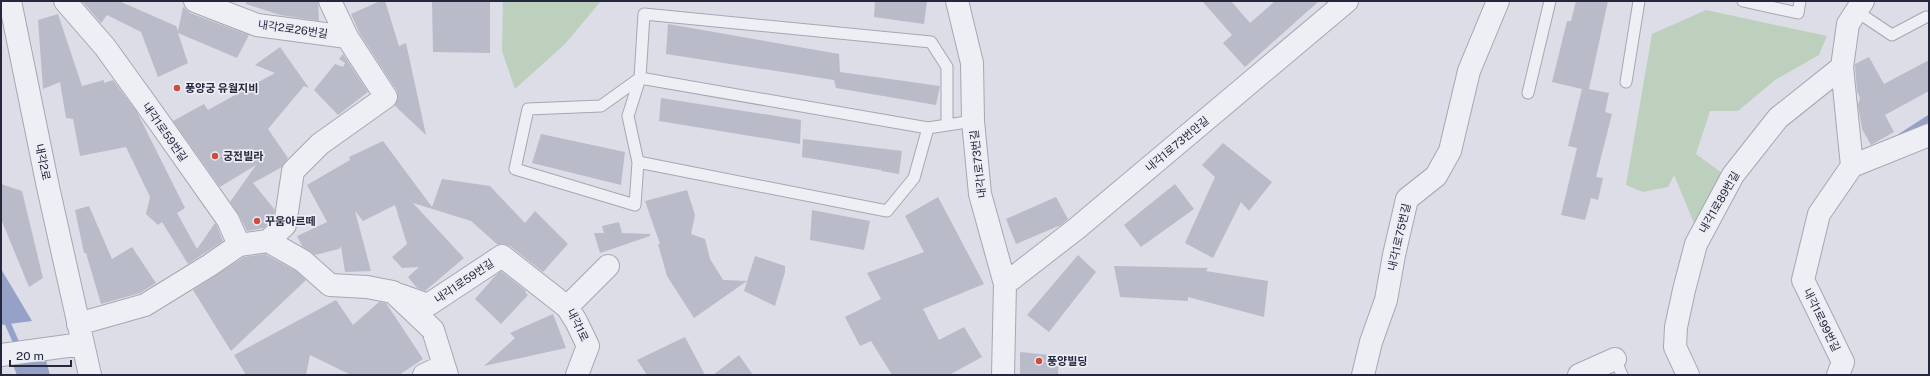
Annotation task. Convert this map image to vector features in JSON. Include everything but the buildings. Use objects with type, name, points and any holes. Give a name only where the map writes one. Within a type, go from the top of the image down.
[{"type":"street","name":"내각2로","points":[[10,1],[80,334],[90,375]]},
{"type":"street","name":"내각1로59번길","points":[[65,1],[105,47],[228,220],[239,245]]},
{"type":"street","name":"내각2로26번길","points":[[195,1],[257,25],[348,37]]},
{"type":"street","points":[[4,355],[56,348],[80,334],[145,305],[210,265],[239,245],[268,240],[284,225],[293,171],[320,144],[386,97],[348,37],[330,1]]},
{"type":"street","name":"내각1로73번길","points":[[957,1],[972,63],[973,121],[980,194],[1005,284],[1004,375]]},
{"type":"street","name":"내각1로73번안길","points":[[1005,284],[1076,229],[1347,1]]},
{"type":"street","name":"내각1로75번길","points":[[1362,375],[1370,342],[1386,300],[1394,255],[1407,199],[1436,176],[1450,151],[1469,71],[1498,1]]},
{"type":"street","points":[[1860,6],[1848,24],[1842,67],[1852,166],[1929,135]]},
{"type":"street","name":"내각1로89번길","points":[[1688,375],[1675,347],[1677,320],[1696,244],[1733,175],[1778,118],[1842,67]]},
{"type":"street","name":"내각1로99번길","points":[[1838,375],[1843,362],[1803,280],[1818,214],[1852,166]]},
{"type":"street","name":"내각1로59번길","points":[[268,240],[304,261],[330,285],[367,287],[393,292],[428,306],[502,256],[567,307]]},
{"type":"street","name":"내각1로","points":[[577,375],[588,346],[576,321],[567,307],[608,266]]},
{"type":"street","points":[[393,292],[433,330],[438,372]]},
{"type":"street","points":[[1579,375],[1619,367]]},
{"type":"lane","points":[[1528,93],[1550,1]]},
{"type":"lane","points":[[1626,82],[1639,1]]},
{"type":"lane","points":[[1743,1],[1798,13],[1800,1]]},
{"type":"lane","points":[[1860,6],[1892,35],[1926,17]]},
{"type":"lane","points":[[947,125],[947,67],[932,42],[644,14],[640,78],[628,116],[638,162],[635,205],[515,169],[528,109],[601,106],[640,78],[928,128],[973,121]]},
{"type":"lane","points":[[638,162],[887,211],[914,178],[928,128]]},
{"type":"green space","points":[[503,1],[601,1],[565,44],[515,89],[502,51]]},
{"type":"green space","points":[[1706,10],[1827,36],[1819,55],[1775,80],[1738,111],[1710,111],[1696,154],[1726,176],[1696,228],[1674,175],[1668,187],[1643,192],[1626,185],[1652,34]]},
{"type":"water","points":[[1,269],[32,321],[1,325]]},
{"type":"water","points":[[42,346],[50,375],[17,375],[7,351]]},
{"type":"waterway","points":[[1901,136],[1929,118]]},
{"type":"waterway","points":[[1,308],[19,349]]},
{"type":"place","name":"풍양궁 유월지비","points":[[177,88]]},
{"type":"place","name":"궁전빌라","points":[[215,156]]},
{"type":"place","name":"꾸움아르떼","points":[[257,221]]},
{"type":"place","name":"풍양빌딩","points":[[1039,361]]}]
